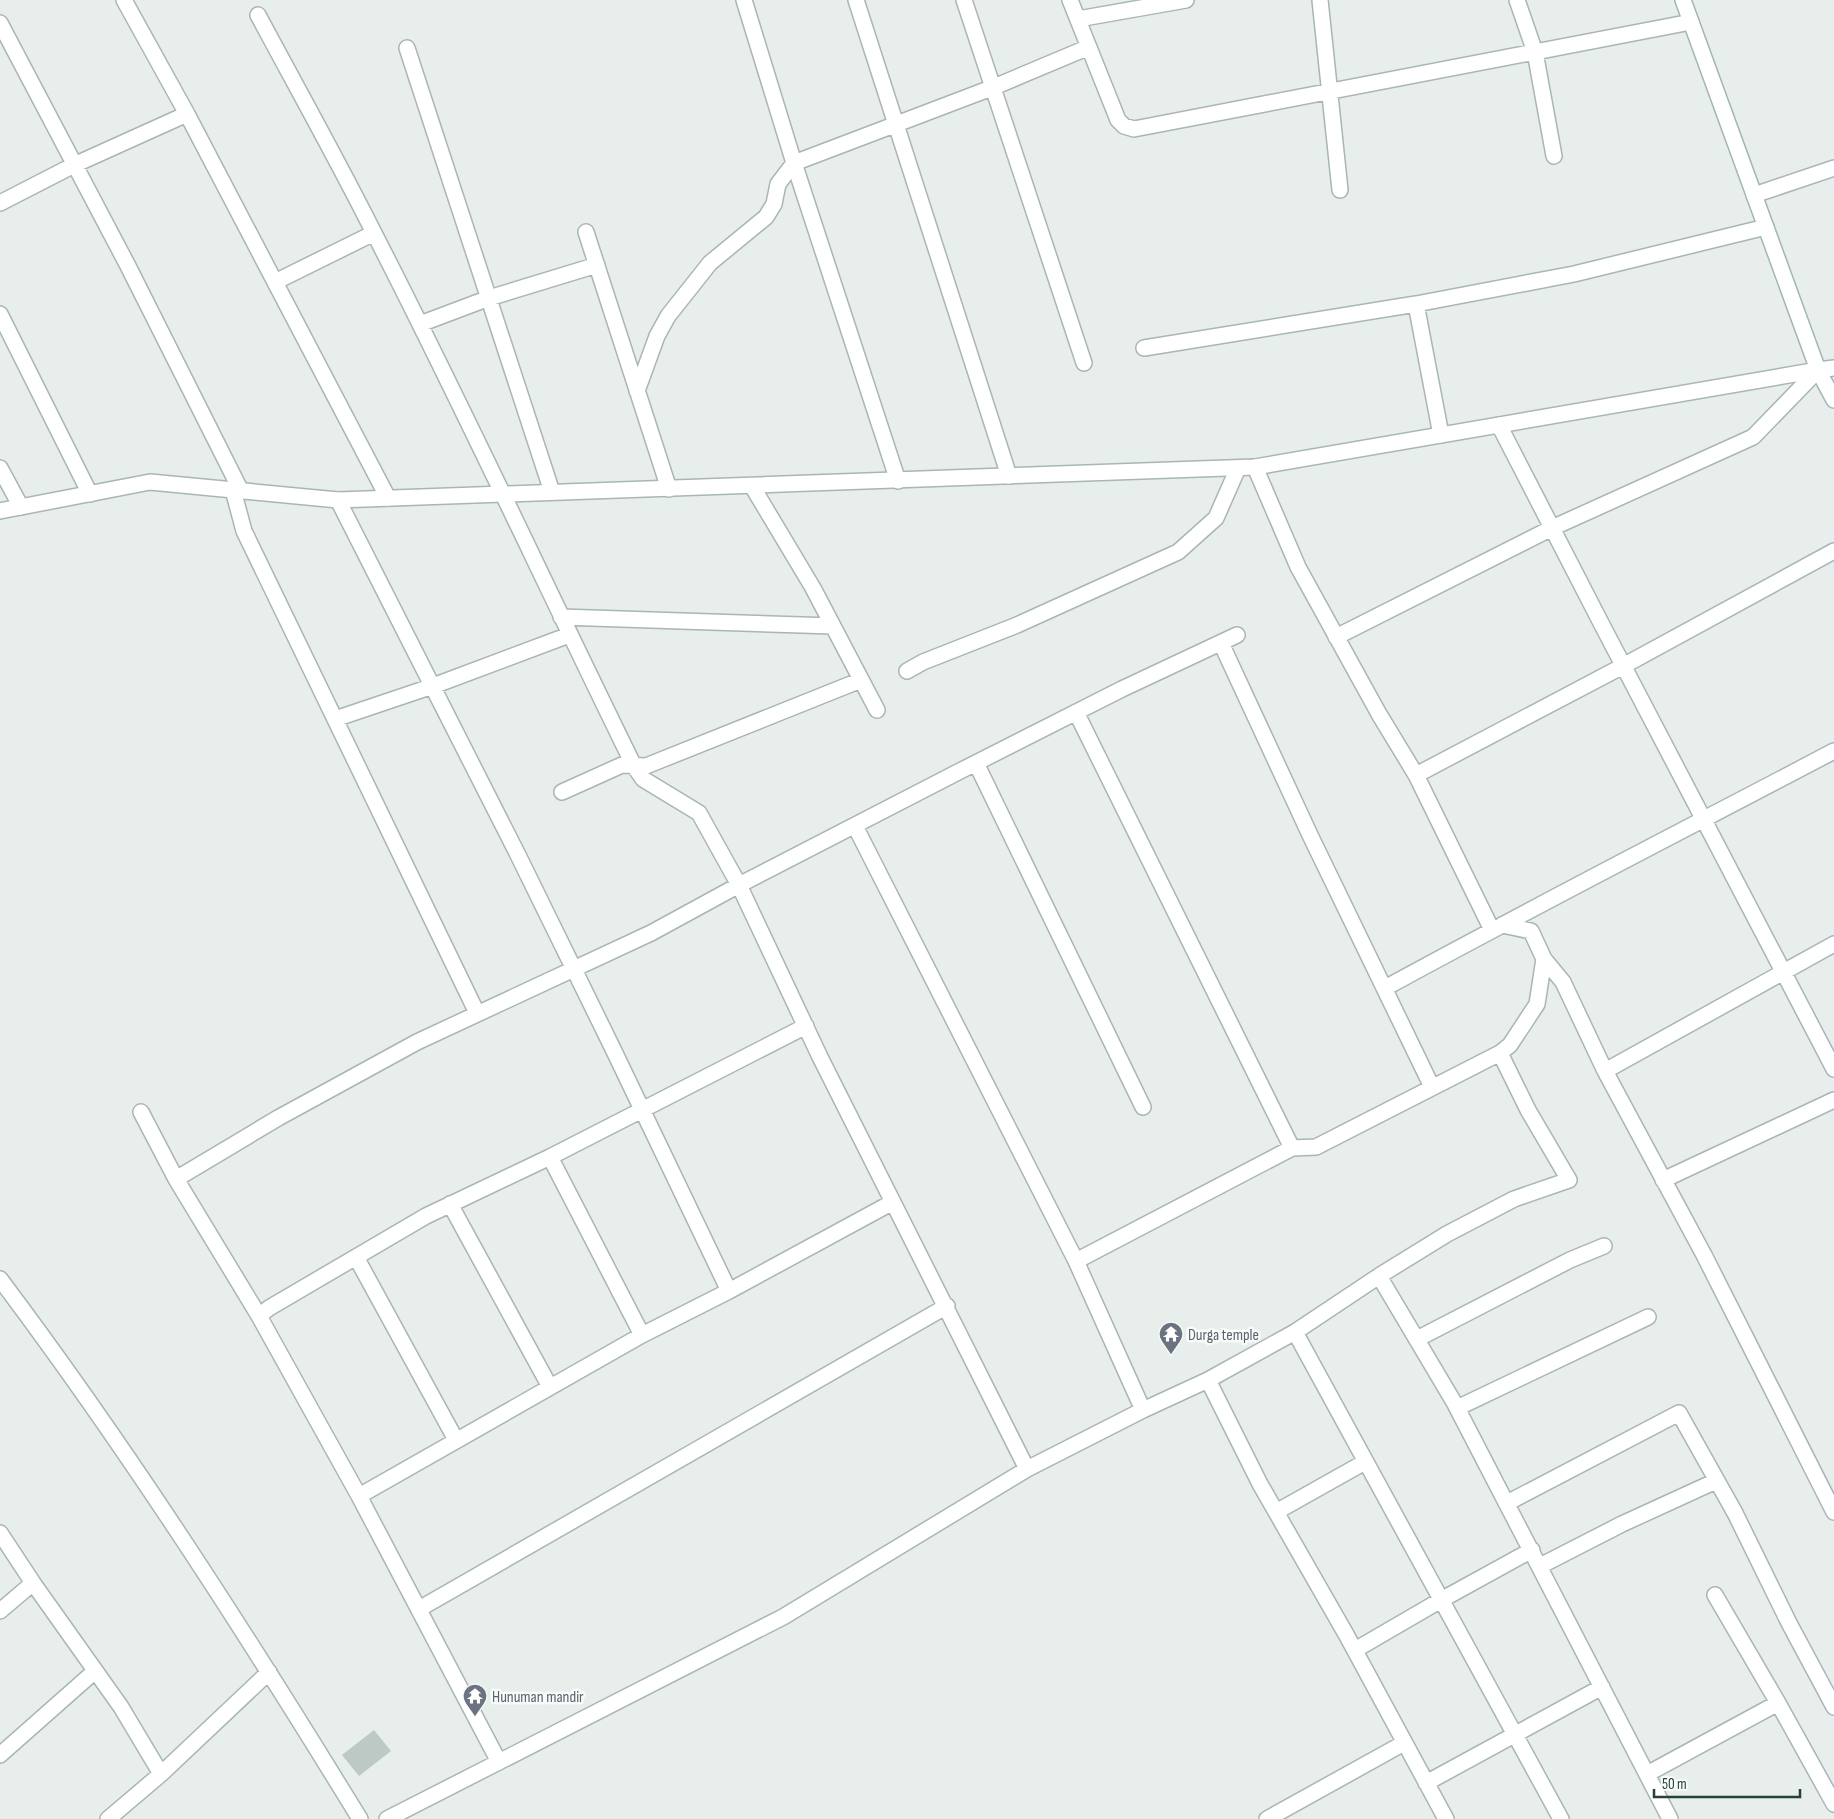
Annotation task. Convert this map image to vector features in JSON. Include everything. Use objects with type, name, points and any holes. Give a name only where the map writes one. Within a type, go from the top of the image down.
[{"type":"street","points":[[124,0],[187,114],[388,498]]},
{"type":"street","points":[[744,0],[794,163],[898,481]]},
{"type":"street","points":[[856,0],[1009,476]]},
{"type":"street","points":[[964,0],[1084,363]]},
{"type":"street","points":[[1070,0],[1118,120],[1124,126],[1134,129],[1691,22]]},
{"type":"street","points":[[1078,19],[1186,0]]},
{"type":"street","points":[[1320,0],[1340,190]]},
{"type":"street","points":[[1517,0],[1535,52],[1554,156]]},
{"type":"street","points":[[1683,0],[1818,370],[1834,400]]},
{"type":"street","points":[[258,15],[374,233],[420,324],[504,494],[569,635],[634,766],[643,779],[699,813],[739,885],[893,1202],[1028,1468]]},
{"type":"street","points":[[0,23],[128,266],[237,491],[244,531],[477,1013]]},
{"type":"street","points":[[637,391],[657,336],[668,316],[710,263],[766,217],[774,204],[778,184],[794,163],[994,87],[1089,47]]},
{"type":"street","points":[[407,48],[552,492]]},
{"type":"street","points":[[0,203],[74,165],[187,114]]},
{"type":"street","points":[[1754,195],[1834,168]]},
{"type":"street","points":[[1144,348],[1416,304],[1574,274],[1766,228]]},
{"type":"street","points":[[586,232],[669,488]]},
{"type":"street","points":[[275,282],[374,233]]},
{"type":"street","points":[[420,324],[489,298],[597,265]]},
{"type":"street","points":[[1416,304],[1441,435]]},
{"type":"street","points":[[0,314],[90,494]]},
{"type":"street","points":[[0,511],[150,482],[338,500],[1255,467],[1834,368]]},
{"type":"street","points":[[1336,637],[1552,528],[1752,437],[1818,370]]},
{"type":"street","points":[[1499,425],[1834,1069]]},
{"type":"street","points":[[1255,467],[1298,567],[1379,714],[1416,776],[1497,927]]},
{"type":"street","points":[[0,468],[21,507]]},
{"type":"street","points":[[907,671],[923,662],[1017,625],[1178,552],[1216,518],[1238,468]]},
{"type":"street","points":[[752,486],[813,588],[876,710]]},
{"type":"street","points":[[338,500],[574,968],[729,1291]]},
{"type":"street","points":[[1416,776],[1623,666],[1834,550]]},
{"type":"street","points":[[561,617],[833,626]]},
{"type":"street","points":[[335,719],[432,686],[569,635]]},
{"type":"street","points":[[176,1179],[278,1118],[417,1042],[651,933],[739,885],[1076,712],[1237,635]]},
{"type":"street","points":[[1221,643],[1310,835],[1432,1087]]},
{"type":"street","points":[[562,792],[622,765],[646,766],[862,680]]},
{"type":"street","points":[[1076,712],[1292,1148]]},
{"type":"street","points":[[1385,988],[1497,927],[1834,752]]},
{"type":"street","points":[[976,763],[1143,1107]]},
{"type":"street","points":[[855,826],[1076,1261],[1143,1410]]},
{"type":"street","points":[[1497,927],[1531,931],[1544,959],[1562,982],[1605,1071],[1704,1255],[1834,1512]]},
{"type":"street","points":[[1605,1071],[1834,944]]},
{"type":"street","points":[[1076,1261],[1292,1148],[1316,1147],[1500,1053],[1510,1045],[1537,1004],[1544,959]]},
{"type":"street","points":[[259,1316],[269,1308],[426,1216],[550,1157],[806,1026]]},
{"type":"street","points":[[387,1819],[783,1617],[1028,1468],[1143,1410],[1208,1380],[1295,1332],[1379,1276],[1447,1234],[1514,1199],[1569,1180],[1528,1110],[1500,1053]]},
{"type":"street","points":[[1664,1180],[1834,1100]]},
{"type":"street","points":[[141,1112],[176,1179],[259,1316],[359,1496],[499,1762]]},
{"type":"street","points":[[550,1157],[642,1335]]},
{"type":"street","points":[[359,1496],[642,1335],[729,1291],[893,1202]]},
{"type":"street","points":[[450,1204],[550,1387]]},
{"type":"street","points":[[1417,1338],[1570,1260],[1604,1246]]},
{"type":"street","points":[[356,1257],[456,1440]]},
{"type":"street","points":[[1379,1276],[1457,1408],[1670,1819]]},
{"type":"street","points":[[0,1279],[136,1469],[269,1672],[360,1819]]},
{"type":"street","points":[[419,1609],[947,1306]]},
{"type":"street","points":[[1457,1408],[1648,1317]]},
{"type":"street","points":[[1295,1332],[1561,1819]]},
{"type":"street","points":[[1208,1380],[1260,1484],[1355,1650],[1446,1819]]},
{"type":"street","points":[[1507,1502],[1679,1413],[1735,1513],[1834,1707]]},
{"type":"street","points":[[1276,1512],[1365,1462]]},
{"type":"street","points":[[1540,1566],[1622,1524],[1716,1481]]},
{"type":"street","points":[[0,1533],[121,1707],[160,1774]]},
{"type":"street","points":[[1355,1650],[1532,1550]]},
{"type":"street","points":[[0,1611],[33,1583]]},
{"type":"street","points":[[1715,1596],[1778,1703],[1834,1804]]},
{"type":"street","points":[[0,1755],[96,1671]]},
{"type":"street","points":[[108,1819],[160,1774],[269,1672]]},
{"type":"street","points":[[1426,1783],[1602,1687]]},
{"type":"street","points":[[1647,1774],[1778,1703]]},
{"type":"street","points":[[1266,1819],[1404,1743]]},
{"type":"building","points":[[374,1730],[391,1751],[359,1776],[342,1755]]},
{"type":"place","name":"Durga temple","points":[[1171,1355]]},
{"type":"place","name":"Hunuman mandir","points":[[475,1717]]}]
